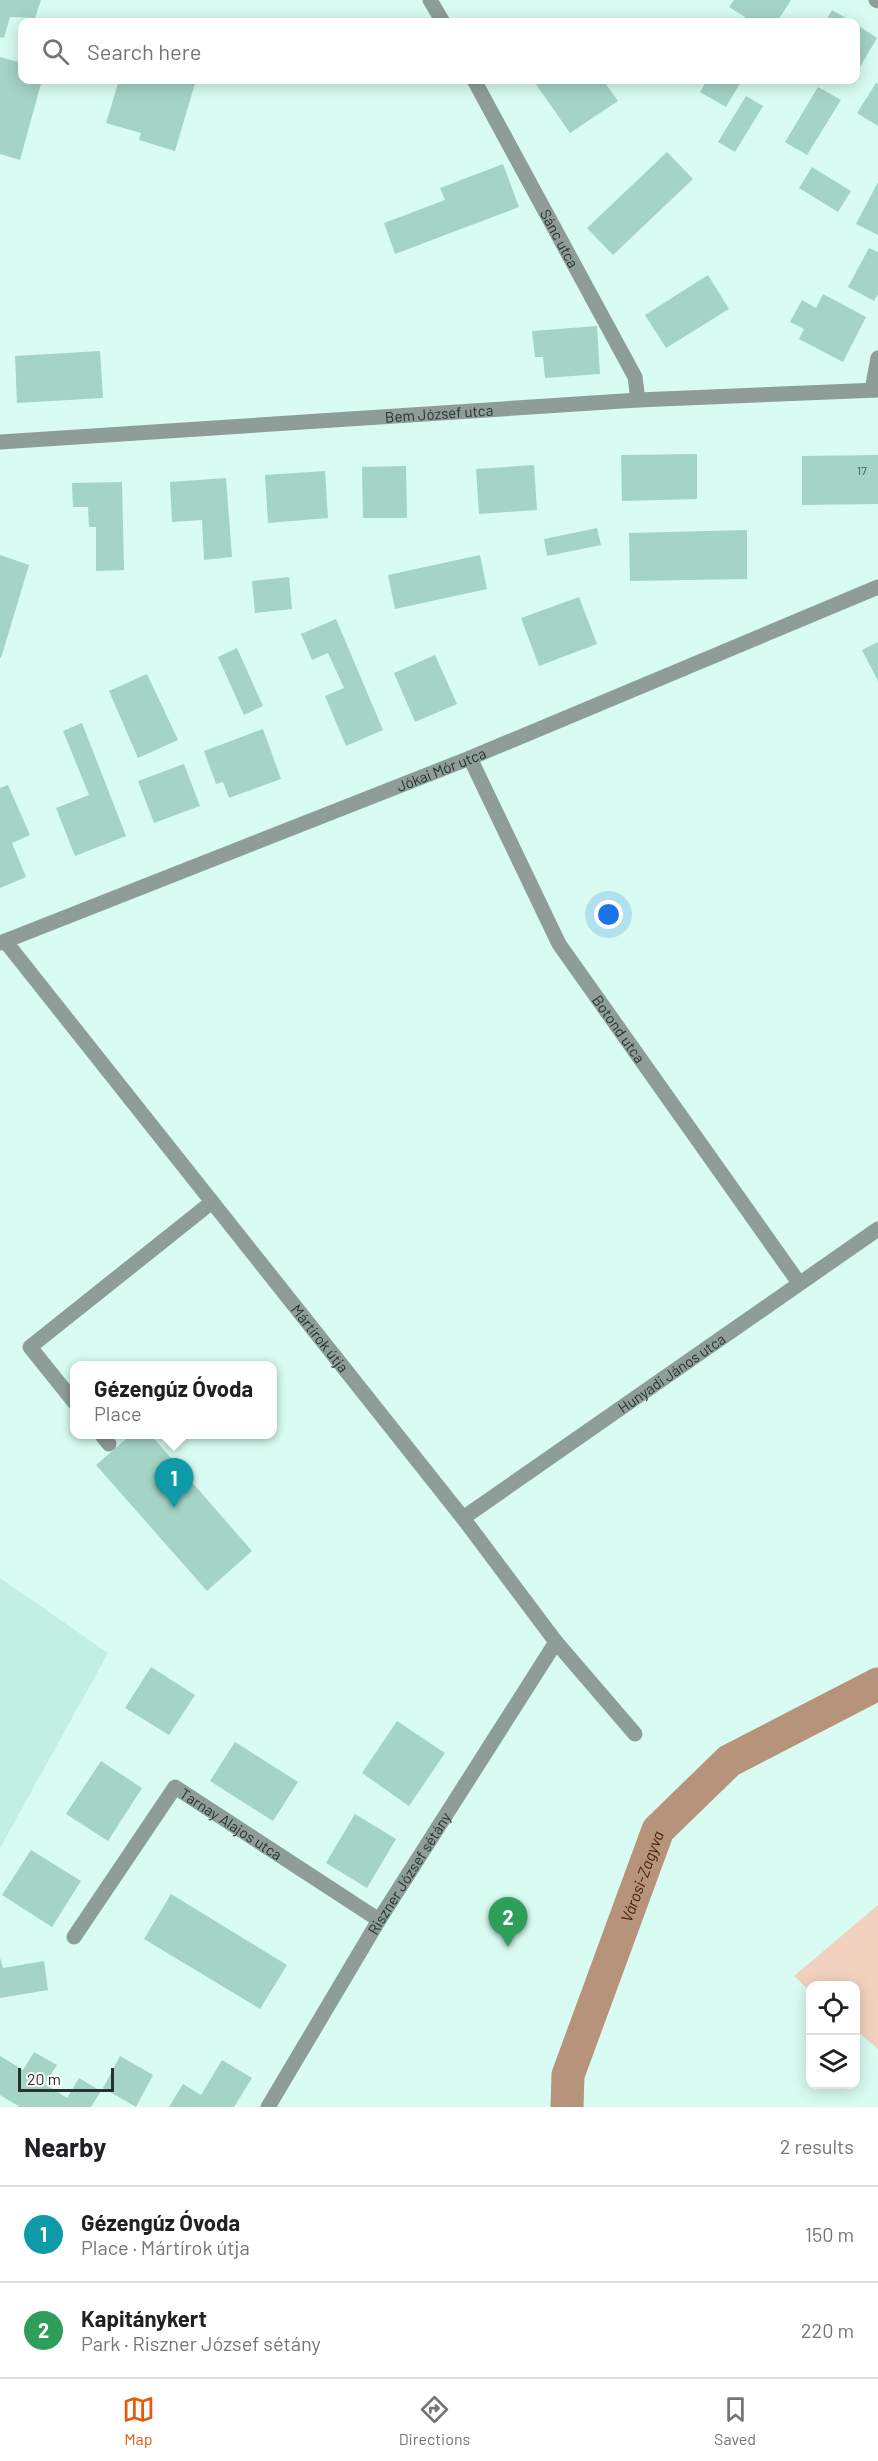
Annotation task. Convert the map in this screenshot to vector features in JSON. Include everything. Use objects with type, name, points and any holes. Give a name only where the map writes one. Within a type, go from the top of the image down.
[{"type":"street","points":[[430,0],[441,18]]},
{"type":"street","name":"Sánc utca","points":[[476,84],[635,377],[638,400]]},
{"type":"street","points":[[875,390],[878,358]]},
{"type":"street","name":"Bem József utca","points":[[0,442],[638,400],[875,390]]},
{"type":"street","name":"Jókai Mór utca","points":[[3,942],[470,758],[878,587]]},
{"type":"street","name":"Botond utca","points":[[470,758],[559,945],[799,1283]]},
{"type":"street","name":"Mártírok útja","points":[[3,942],[463,1518],[556,1641],[635,1734]]},
{"type":"street","points":[[70,1397],[30,1347],[212,1202]]},
{"type":"street","name":"Hunyadi János utca","points":[[463,1518],[878,1229]]},
{"type":"street","name":"Riszner József sétány","points":[[268,2107],[379,1920],[556,1641]]},
{"type":"street","name":"Tarnay Alajos utca","points":[[74,1937],[175,1787],[379,1920]]},
{"type":"shaded area","points":[[0,1578],[108,1653],[0,1848]]},
{"type":"shaded area","points":[[878,1905],[878,2049],[860,2033],[860,1981],[806,1981],[806,1987],[794,1976]]},
{"type":"building","points":[[0,0],[41,0],[35,18],[10,17],[4,38],[0,37]]},
{"type":"building","points":[[734,0],[791,0],[780,18],[744,18],[729,7]]},
{"type":"building","points":[[832,10],[846,18],[827,18]]},
{"type":"building","points":[[860,27],[877,38],[860,67]]},
{"type":"building","points":[[0,57],[18,62],[18,84],[41,84],[20,160],[0,154]]},
{"type":"building","points":[[876,83],[878,84],[878,126],[857,113]]},
{"type":"building","points":[[118,84],[195,84],[175,151],[139,140],[141,133],[106,123]]},
{"type":"building","points":[[536,84],[606,84],[618,101],[570,133]]},
{"type":"building","points":[[705,84],[740,84],[726,107],[700,92]]},
{"type":"building","points":[[818,87],[841,100],[807,155],[785,142]]},
{"type":"building","points":[[746,96],[763,106],[735,152],[718,142]]},
{"type":"building","points":[[667,152],[693,179],[613,255],[587,228]]},
{"type":"building","points":[[503,164],[519,207],[395,254],[384,223],[445,200],[440,188]]},
{"type":"building","points":[[812,167],[851,191],[838,212],[799,188]]},
{"type":"building","points":[[878,182],[878,235],[856,224]]},
{"type":"building","points":[[869,248],[878,252],[878,294],[874,301],[848,287]]},
{"type":"building","points":[[708,275],[729,309],[666,348],[645,315]]},
{"type":"building","points":[[823,294],[866,317],[843,362],[799,339],[804,329],[790,322],[802,300],[816,308]]},
{"type":"building","points":[[597,326],[600,374],[545,378],[543,357],[535,357],[532,331]]},
{"type":"building","points":[[100,351],[103,398],[17,403],[15,356]]},
{"type":"building","points":[[697,454],[697,499],[622,501],[621,455]]},
{"type":"building","points":[[878,455],[878,504],[802,505],[802,456]]},
{"type":"building","points":[[534,465],[537,510],[479,514],[476,469]]},
{"type":"building","points":[[406,466],[407,518],[363,518],[362,467]]},
{"type":"building","points":[[325,471],[328,518],[268,523],[265,475]]},
{"type":"building","points":[[226,478],[232,557],[204,560],[202,520],[172,522],[170,482]]},
{"type":"building","points":[[122,482],[124,570],[96,571],[96,527],[89,527],[88,507],[73,507],[72,483]]},
{"type":"building","points":[[597,528],[601,545],[547,556],[544,539]]},
{"type":"building","points":[[747,530],[747,579],[630,581],[629,533]]},
{"type":"building","points":[[0,555],[29,565],[1,658],[0,658]]},
{"type":"building","points":[[480,555],[487,589],[395,609],[388,575]]},
{"type":"building","points":[[289,577],[292,609],[255,613],[252,581]]},
{"type":"building","points":[[579,597],[597,644],[539,666],[521,618]]},
{"type":"building","points":[[336,619],[383,730],[346,746],[325,696],[344,688],[328,653],[312,660],[301,634]]},
{"type":"building","points":[[878,642],[878,681],[862,650]]},
{"type":"building","points":[[237,648],[263,706],[244,715],[218,657]]},
{"type":"building","points":[[435,655],[457,704],[415,722],[394,673]]},
{"type":"building","points":[[147,674],[178,740],[138,758],[109,691]]},
{"type":"building","points":[[82,723],[126,836],[75,856],[56,808],[89,795],[63,731]]},
{"type":"building","points":[[263,729],[281,779],[229,798],[223,782],[216,784],[204,751]]},
{"type":"building","points":[[184,764],[200,806],[154,823],[138,781]]},
{"type":"building","points":[[8,785],[30,835],[12,843],[26,877],[0,888],[0,788]]},
{"type":"building","points":[[126,1439],[154,1439],[252,1551],[207,1591],[96,1465]]},
{"type":"building","points":[[151,1667],[195,1695],[169,1735],[125,1708]]},
{"type":"building","points":[[397,1721],[445,1753],[409,1806],[362,1773]]},
{"type":"building","points":[[235,1742],[298,1782],[273,1821],[210,1781]]},
{"type":"building","points":[[101,1761],[142,1788],[108,1841],[66,1814]]},
{"type":"building","points":[[355,1814],[396,1839],[367,1888],[326,1863]]},
{"type":"building","points":[[31,1850],[81,1881],[52,1927],[2,1895]]},
{"type":"building","points":[[171,1894],[287,1965],[260,2009],[144,1939]]},
{"type":"building","points":[[0,1958],[3,1968],[44,1961],[48,1990],[0,1998]]},
{"type":"building","points":[[34,2052],[57,2065],[45,2084],[67,2098],[79,2078],[101,2091],[91,2107],[20,2107],[0,2095],[0,2056],[23,2070]]},
{"type":"building","points":[[120,2056],[153,2075],[136,2107],[103,2088]]},
{"type":"building","points":[[222,2060],[252,2078],[234,2107],[169,2107],[183,2084],[201,2095]]},
{"type":"waterway","name":"Városi-Zagyva","points":[[567,2107],[568,2075],[658,1830],[729,1761],[878,1684]]},
{"type":"place","name":"Gézengúz Óvoda","points":[[174,1508]]},
{"type":"place","name":"Kapitánykert","points":[[508,1947]]}]
